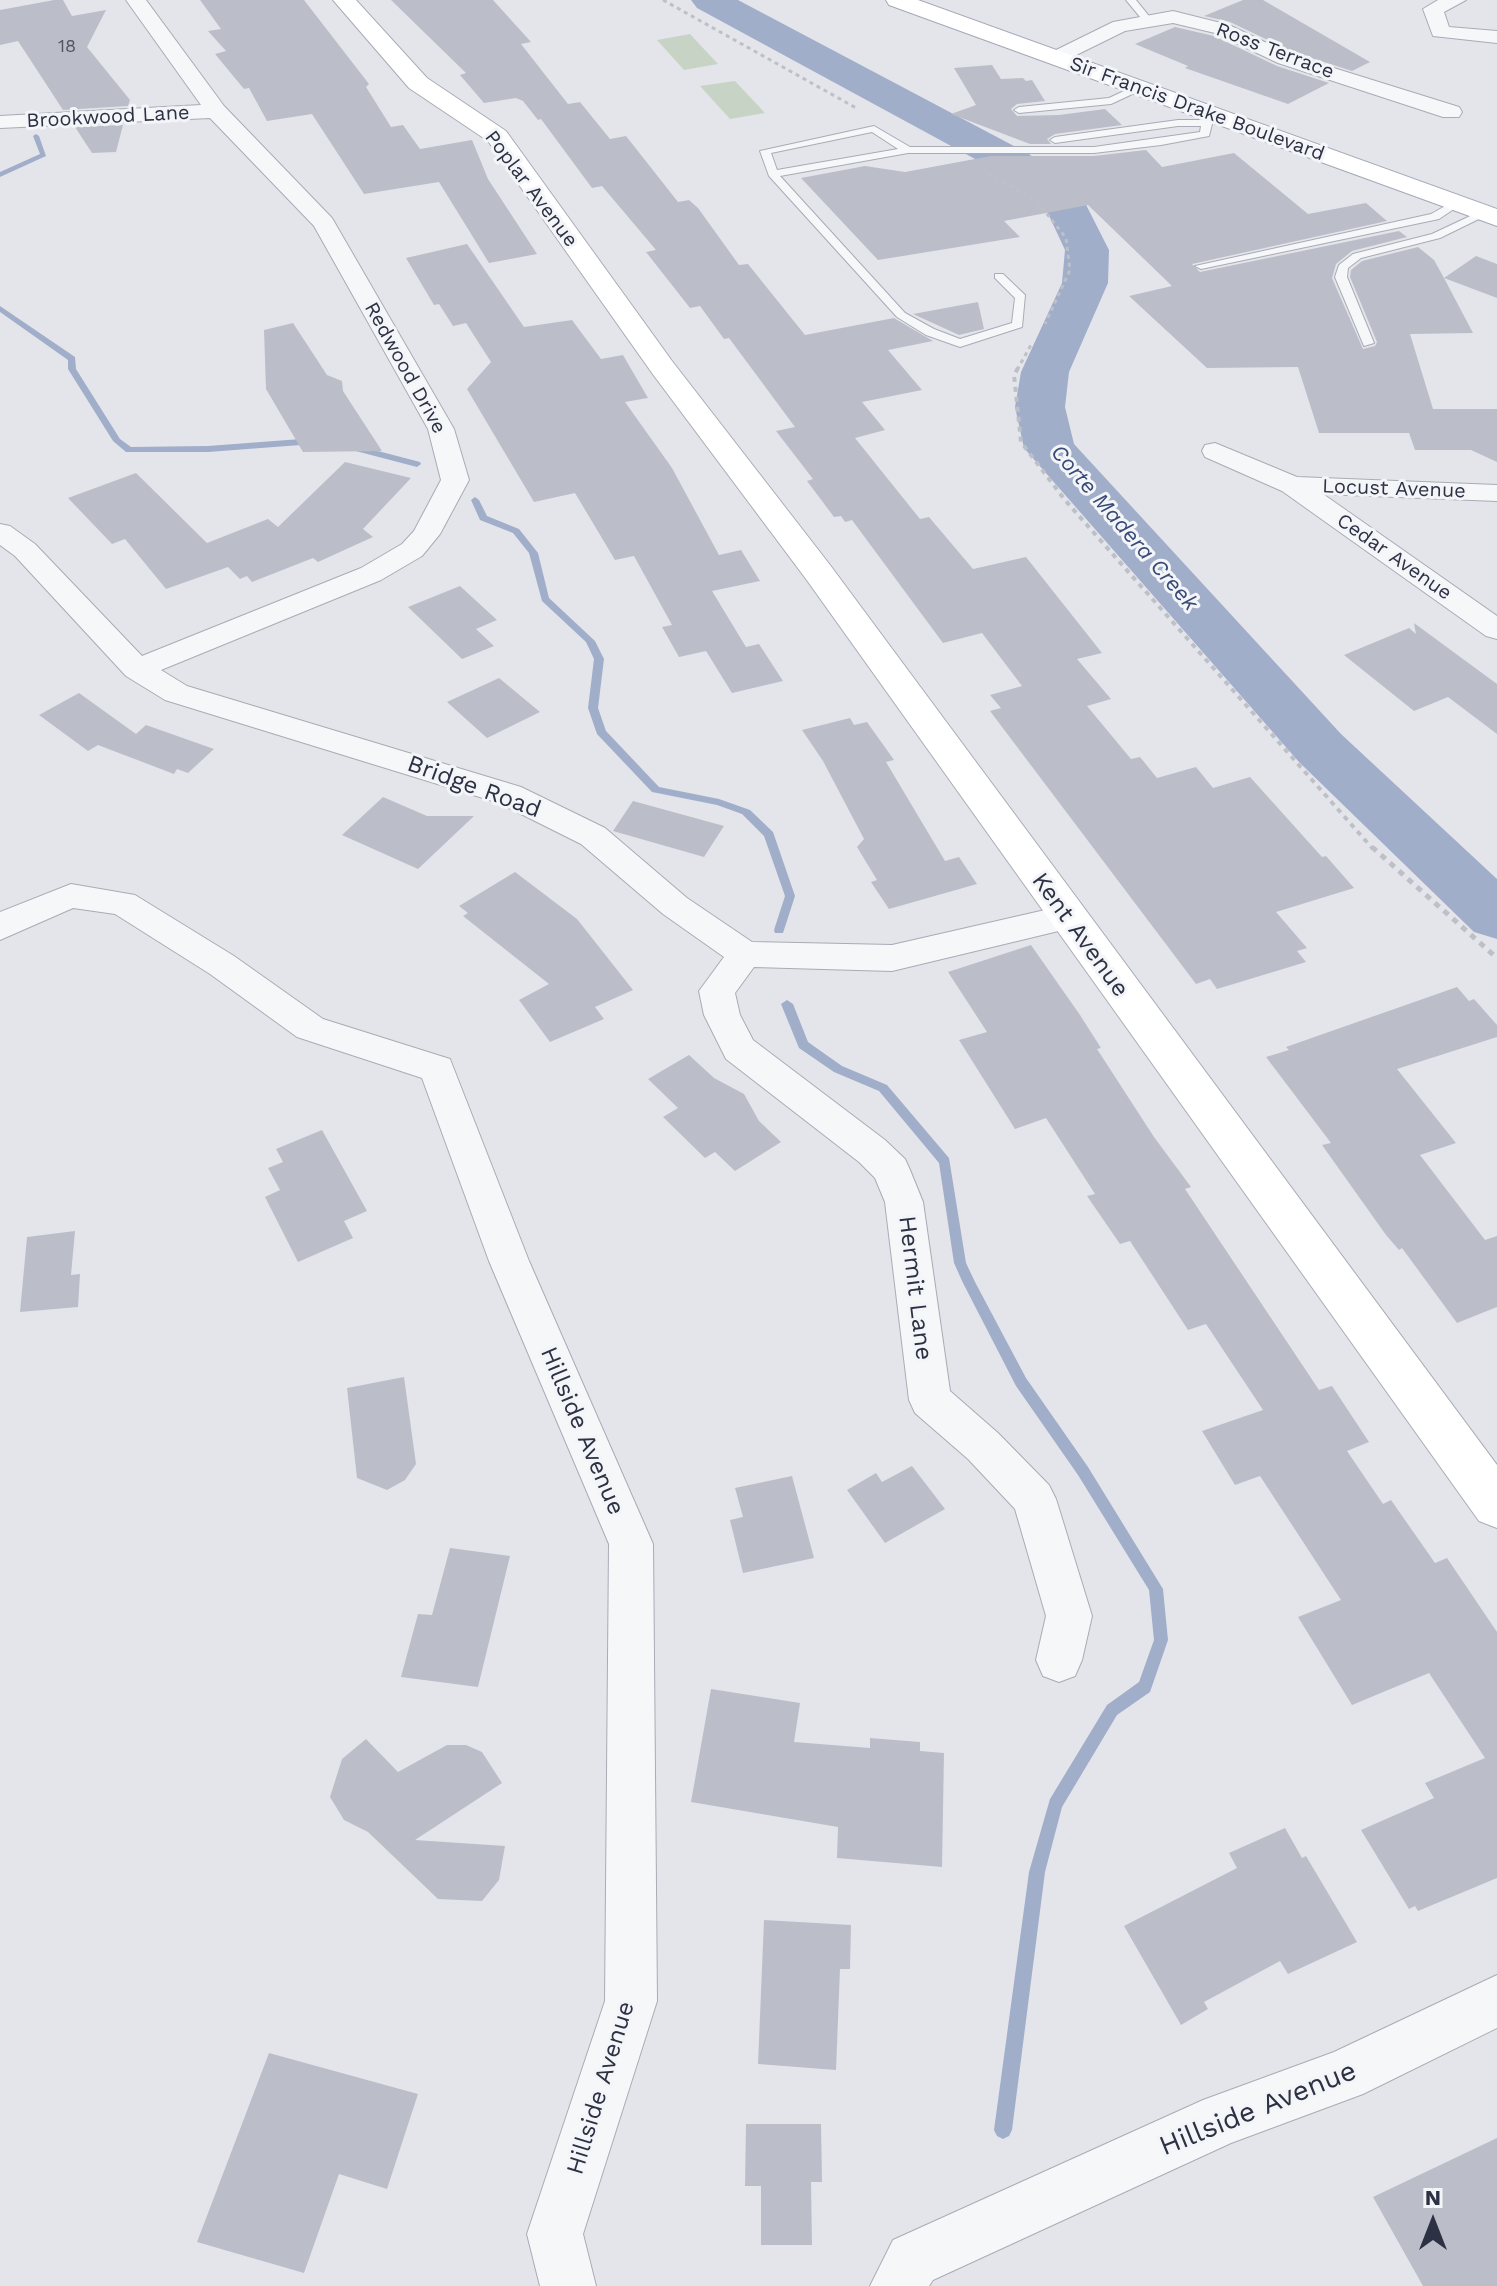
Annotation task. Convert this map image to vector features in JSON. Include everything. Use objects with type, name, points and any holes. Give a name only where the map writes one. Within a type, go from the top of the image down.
[{"type":"street","name":"Redwood Drive","points":[[136,0],[216,111],[324,223],[441,429],[455,480],[426,534],[412,550],[371,574],[137,669]]},
{"type":"street","name":"Poplar Avenue","points":[[344,0],[418,83],[497,136],[662,367]]},
{"type":"street","name":"Sir Francis Drake Boulevard","points":[[897,0],[1137,88],[1212,120],[1490,215]]},
{"type":"street","points":[[1456,0],[1433,9],[1440,32],[1497,37]]},
{"type":"street","name":"Ross Terrace","points":[[1055,58],[1120,26],[1173,17],[1222,29],[1285,59],[1451,112]]},
{"type":"street","name":"Brookwood Lane","points":[[0,122],[216,111]]},
{"type":"street","name":"Kent Avenue","points":[[662,367],[818,572],[1497,1505]]},
{"type":"street","points":[[1215,451],[1292,485]]},
{"type":"street","name":"Locust Avenue","points":[[1292,485],[1497,493]]},
{"type":"street","name":"Cedar Avenue","points":[[1292,485],[1497,630]]},
{"type":"street","name":"Bridge Road","points":[[0,532],[25,550],[137,669],[176,693],[510,795],[593,836],[675,906],[745,954]]},
{"type":"street","name":"Hillside Avenue","points":[[0,928],[17,917],[71,896],[123,903],[222,965],[310,1028],[437,1069],[509,1261],[631,1544],[631,2001],[555,2234],[568,2286]]},
{"type":"street","points":[[745,954],[892,958],[1067,917]]},
{"type":"street","name":"Hermit Lane","points":[[745,954],[717,991],[722,1015],[739,1049],[872,1151],[891,1170],[904,1202],[930,1400],[983,1446],[1034,1499],[1069,1616],[1059,1660]]},
{"type":"street","name":"Hillside Avenue","points":[[898,2286],[913,2260],[1222,2119],[1344,2075],[1497,2001]]},
{"type":"lane","points":[[1131,0],[1148,21]]},
{"type":"lane","points":[[1019,110],[1111,101],[1137,88]]},
{"type":"lane","points":[[773,174],[908,150],[1094,150],[1205,134],[1212,120]]},
{"type":"lane","points":[[908,150],[874,129],[765,151],[773,174],[901,315],[930,332],[960,343],[1018,325],[1021,297],[999,276]]},
{"type":"lane","points":[[1201,266],[1435,217],[1456,203]]},
{"type":"lane","points":[[1368,343],[1341,277],[1343,267],[1357,256],[1436,236],[1490,215]]},
{"type":"path","points":[[663,0],[859,110]]},
{"type":"path","points":[[936,151],[1036,200],[1066,238],[1070,270],[1054,310],[1039,333]]},
{"type":"path","points":[[1032,344],[1014,375],[1021,442],[1065,500],[1374,850],[1497,958]]},
{"type":"green space","points":[[690,34],[718,64],[684,70],[657,40]]},
{"type":"green space","points":[[735,81],[765,113],[730,119],[700,86]]},
{"type":"building","points":[[63,0],[72,16],[106,10],[87,47],[130,100],[128,106],[63,110],[18,41],[0,45],[0,10]]},
{"type":"building","points":[[200,0],[304,0],[369,84],[366,87],[391,127],[403,125],[420,149],[472,140],[488,179],[537,254],[489,263],[439,182],[364,194],[312,114],[267,121],[249,88],[244,89],[215,54],[226,51],[208,31],[221,29]]},
{"type":"building","points":[[391,0],[493,0],[531,42],[521,44],[568,104],[580,102],[610,139],[626,136],[678,202],[689,200],[698,208],[739,265],[748,264],[805,335],[894,318],[933,341],[888,350],[922,390],[862,402],[885,430],[855,438],[920,519],[929,517],[973,569],[1026,557],[1102,653],[1077,659],[1111,699],[1087,706],[1131,759],[1140,757],[1157,778],[1196,767],[1213,788],[1250,777],[1354,888],[1276,912],[1307,948],[1297,951],[1306,962],[1217,989],[1210,979],[1196,984],[990,711],[1001,708],[990,695],[1022,686],[982,633],[943,643],[852,520],[845,522],[841,516],[834,517],[807,481],[813,479],[776,431],[795,427],[729,338],[724,339],[700,306],[690,308],[646,252],[656,250],[602,186],[592,188],[541,119],[538,120],[523,101],[516,98],[484,103],[460,75],[466,73]]},
{"type":"building","points":[[1243,0],[1263,0],[1370,62],[1352,71],[1293,52],[1230,22],[1204,16]]},
{"type":"building","points":[[1175,27],[1214,36],[1277,66],[1329,83],[1288,104],[1185,68],[1188,66],[1135,44]]},
{"type":"building","points":[[992,65],[1001,79],[1032,80],[1045,101],[1017,104],[1011,109],[1017,116],[1105,109],[1122,125],[1055,134],[1047,139],[1051,144],[1030,144],[951,114],[976,105],[954,68]]},
{"type":"building","points":[[123,125],[116,152],[92,153],[75,127]]},
{"type":"building","points":[[1146,150],[1162,167],[1234,153],[1308,214],[1366,203],[1387,221],[1192,264],[1200,272],[1399,231],[1407,237],[1352,251],[1336,264],[1332,278],[1363,349],[1375,346],[1377,342],[1350,277],[1351,270],[1362,261],[1418,247],[1434,260],[1473,333],[1410,334],[1433,409],[1497,409],[1497,462],[1471,450],[1415,450],[1409,433],[1319,433],[1298,367],[1207,368],[1129,296],[1172,286],[1088,205],[1004,221],[1020,237],[878,260],[801,178],[865,166],[905,172],[991,156],[1094,156]]},
{"type":"building","points":[[467,244],[524,327],[572,320],[601,359],[623,355],[648,398],[625,402],[672,468],[719,555],[741,550],[760,581],[712,591],[746,647],[759,644],[783,681],[732,693],[706,651],[679,657],[662,627],[672,625],[634,556],[615,560],[575,493],[534,502],[467,389],[491,362],[466,323],[453,326],[439,304],[434,305],[406,258]]},
{"type":"building","points":[[1476,256],[1497,264],[1497,298],[1444,278]]},
{"type":"building","points":[[978,302],[984,329],[959,335],[913,314]]},
{"type":"building","points":[[293,323],[327,375],[342,381],[343,391],[382,451],[303,452],[266,389],[264,330]]},
{"type":"building","points":[[345,462],[411,478],[363,529],[373,537],[318,562],[313,558],[252,582],[247,576],[240,579],[228,567],[166,589],[125,539],[112,544],[68,498],[136,473],[207,543],[268,519],[278,527]]},
{"type":"building","points":[[460,586],[497,620],[476,629],[494,646],[462,659],[408,607]]},
{"type":"building","points":[[1414,623],[1497,684],[1497,734],[1448,697],[1414,711],[1344,655],[1409,628],[1416,634]]},
{"type":"building","points":[[499,678],[540,712],[487,738],[447,702]]},
{"type":"building","points":[[79,693],[136,734],[146,725],[214,749],[188,773],[177,769],[174,774],[98,745],[88,751],[39,715]]},
{"type":"building","points":[[850,718],[854,725],[867,722],[894,760],[886,762],[945,861],[959,857],[977,884],[889,909],[871,882],[877,880],[857,847],[864,839],[823,761],[802,730]]},
{"type":"building","points":[[383,797],[427,816],[474,816],[418,869],[342,835]]},
{"type":"building","points":[[633,801],[724,826],[704,857],[613,831]]},
{"type":"building","points":[[515,872],[577,919],[633,990],[595,1007],[604,1019],[550,1042],[519,1000],[549,984],[463,916],[468,913],[459,906]]},
{"type":"building","points":[[1031,945],[1080,1015],[1101,1048],[1097,1049],[1154,1137],[1191,1187],[1185,1189],[1319,1390],[1332,1386],[1369,1442],[1347,1451],[1383,1504],[1391,1500],[1435,1563],[1447,1558],[1497,1632],[1497,1878],[1418,1911],[1415,1906],[1409,1909],[1361,1830],[1434,1798],[1425,1783],[1485,1758],[1429,1673],[1352,1705],[1298,1617],[1341,1600],[1260,1476],[1235,1485],[1202,1431],[1263,1410],[1206,1324],[1188,1330],[1130,1241],[1120,1244],[1087,1196],[1095,1194],[1046,1118],[1015,1129],[959,1040],[987,1032],[948,972]]},
{"type":"building","points":[[1457,987],[1469,1001],[1474,999],[1497,1025],[1497,1037],[1397,1069],[1456,1143],[1420,1155],[1485,1240],[1497,1236],[1497,1307],[1457,1323],[1402,1248],[1399,1250],[1386,1235],[1322,1145],[1331,1143],[1266,1057],[1289,1050],[1286,1047]]},
{"type":"building","points":[[689,1055],[714,1078],[744,1094],[759,1121],[781,1142],[735,1171],[715,1152],[705,1158],[663,1117],[678,1108],[648,1079]]},
{"type":"building","points":[[322,1130],[367,1211],[344,1221],[353,1238],[298,1262],[265,1197],[280,1190],[268,1168],[283,1162],[276,1149]]},
{"type":"building","points":[[75,1231],[71,1275],[80,1274],[78,1307],[20,1312],[27,1237]]},
{"type":"building","points":[[404,1377],[416,1464],[405,1480],[387,1490],[357,1478],[347,1388]]},
{"type":"building","points":[[912,1466],[945,1509],[885,1543],[847,1490],[876,1473],[882,1482]]},
{"type":"building","points":[[792,1476],[814,1558],[743,1573],[730,1520],[743,1517],[735,1488]]},
{"type":"building","points":[[450,1548],[510,1556],[478,1687],[401,1677],[418,1614],[432,1615]]},
{"type":"building","points":[[711,1689],[800,1703],[794,1742],[870,1748],[870,1738],[920,1742],[920,1751],[944,1753],[942,1867],[837,1858],[838,1827],[691,1802]]},
{"type":"building","points":[[366,1739],[398,1772],[447,1745],[466,1745],[482,1752],[502,1783],[415,1840],[505,1846],[499,1880],[482,1901],[438,1899],[368,1832],[344,1820],[330,1797],[342,1759]]},
{"type":"building","points":[[1285,1828],[1302,1858],[1306,1856],[1357,1942],[1288,1974],[1280,1961],[1204,2002],[1208,2009],[1181,2025],[1124,1926],[1237,1868],[1229,1853]]},
{"type":"building","points":[[764,1920],[851,1925],[850,1969],[840,1969],[836,2070],[758,2064]]},
{"type":"building","points":[[269,2053],[418,2094],[387,2189],[339,2174],[304,2273],[197,2242]]},
{"type":"building","points":[[746,2124],[821,2124],[822,2182],[811,2182],[812,2245],[761,2245],[761,2186],[745,2186]]},
{"type":"building","points":[[1497,2138],[1497,2286],[1423,2286],[1373,2197]]},
{"type":"waterway","name":"Corte Madera Creek","points":[[710,0],[1014,163],[1064,200],[1087,250],[1085,283],[1045,372],[1040,407],[1049,448],[1320,748],[1497,916]]},
{"type":"waterway","points":[[0,175],[44,155],[36,136]]},
{"type":"waterway","points":[[0,308],[72,359],[72,369],[117,441],[129,450],[208,449],[314,441]]},
{"type":"waterway","points":[[351,447],[417,464]]},
{"type":"waterway","points":[[475,500],[483,518],[516,531],[533,553],[545,599],[590,641],[599,659],[593,708],[601,732],[656,790],[719,802],[746,812],[769,834],[790,896],[779,930]]},
{"type":"waterway","points":[[787,1004],[803,1045],[838,1069],[883,1088],[945,1161],[960,1263],[969,1283],[1021,1382],[1083,1471],[1156,1589],[1161,1640],[1145,1687],[1112,1710],[1055,1804],[1037,1872],[1003,2130]]}]
